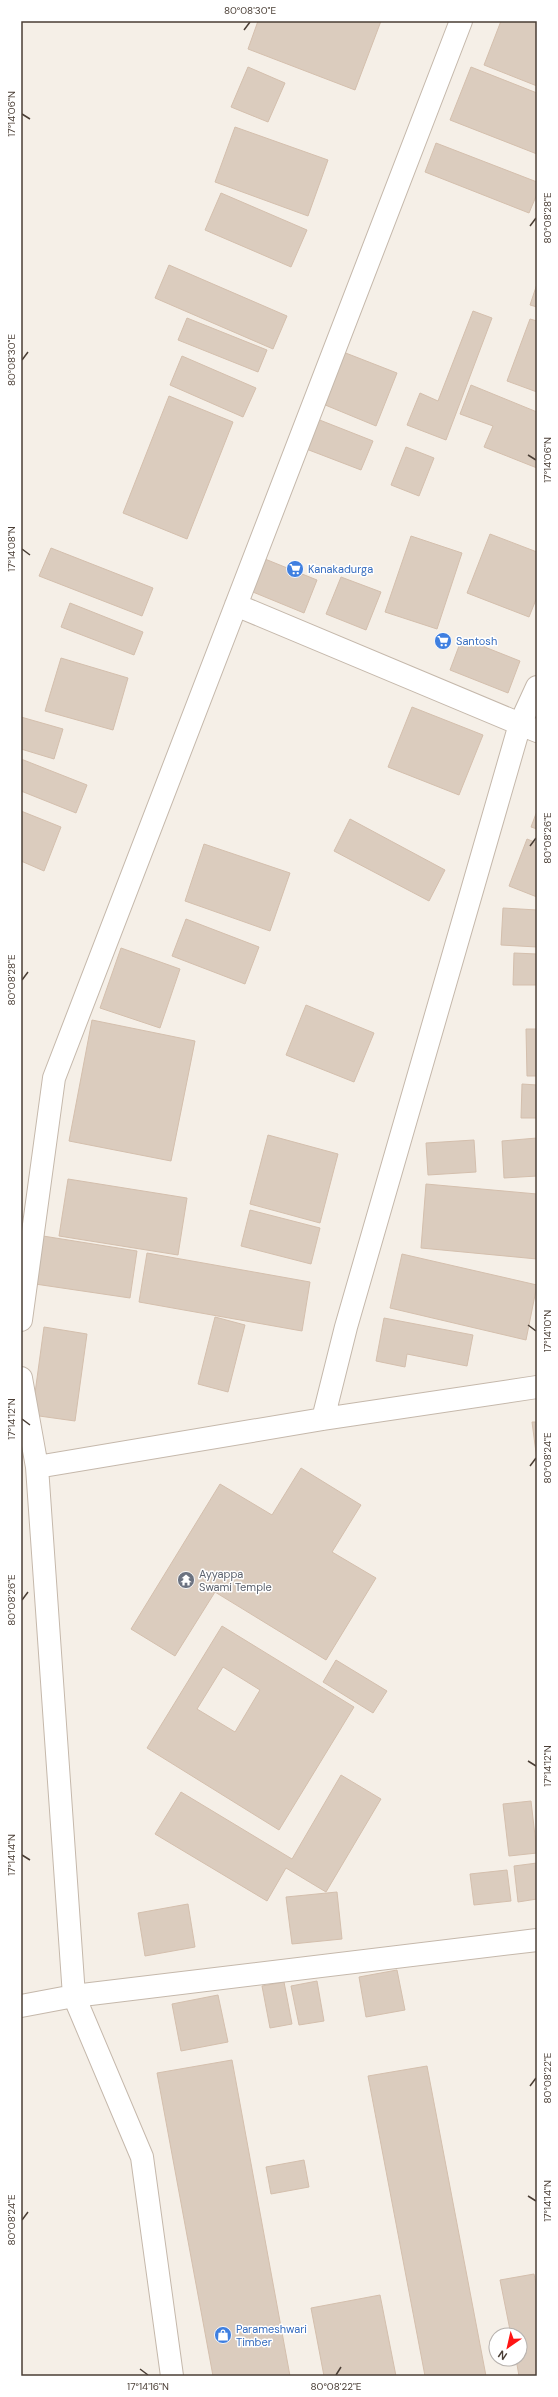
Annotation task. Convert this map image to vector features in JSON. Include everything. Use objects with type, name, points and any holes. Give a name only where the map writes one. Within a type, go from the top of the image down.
[{"type":"street","points":[[21,1320],[54,1078],[461,21]]},
{"type":"street","points":[[236,605],[528,727]]},
{"type":"street","points":[[323,1418],[348,1319],[528,727],[537,687]]},
{"type":"street","points":[[21,1378],[37,1467],[74,1996],[142,2157],[172,2376]]},
{"type":"street","points":[[37,1467],[323,1418],[537,1387]]},
{"type":"street","points":[[21,2006],[74,1996],[537,1940]]},
{"type":"building","points":[[258,21],[381,21],[355,90],[248,49]]},
{"type":"building","points":[[501,21],[537,21],[537,86],[484,65]]},
{"type":"building","points":[[248,67],[285,83],[268,122],[231,107]]},
{"type":"building","points":[[471,67],[537,93],[537,154],[450,120]]},
{"type":"building","points":[[235,127],[328,160],[308,216],[215,182]]},
{"type":"building","points":[[436,143],[537,182],[537,194],[529,213],[425,172]]},
{"type":"building","points":[[221,193],[307,230],[291,267],[205,230]]},
{"type":"building","points":[[169,265],[287,316],[273,349],[155,298]]},
{"type":"building","points":[[537,284],[537,307],[530,305]]},
{"type":"building","points":[[473,311],[492,318],[446,440],[407,425],[420,393],[438,401]]},
{"type":"building","points":[[187,318],[267,350],[258,372],[178,340]]},
{"type":"building","points":[[530,319],[537,321],[537,392],[507,381]]},
{"type":"building","points":[[338,350],[397,373],[376,426],[318,402]]},
{"type":"building","points":[[182,356],[256,388],[243,417],[170,385]]},
{"type":"building","points":[[471,385],[537,412],[537,468],[484,447],[493,426],[460,414]]},
{"type":"building","points":[[169,396],[233,422],[187,539],[123,513]]},
{"type":"building","points":[[312,417],[373,441],[361,470],[301,447]]},
{"type":"building","points":[[406,447],[434,458],[419,496],[391,485]]},
{"type":"building","points":[[490,534],[537,552],[537,597],[529,617],[467,593]]},
{"type":"building","points":[[411,536],[462,553],[437,629],[385,612]]},
{"type":"building","points":[[51,548],[153,588],[142,616],[39,576]]},
{"type":"building","points":[[260,557],[317,580],[304,613],[248,590]]},
{"type":"building","points":[[341,577],[381,592],[366,630],[326,614]]},
{"type":"building","points":[[70,603],[143,632],[134,655],[61,627]]},
{"type":"building","points":[[462,638],[520,661],[508,693],[450,670]]},
{"type":"building","points":[[61,658],[128,678],[113,730],[45,711]]},
{"type":"building","points":[[412,707],[483,735],[459,795],[388,767]]},
{"type":"building","points":[[21,717],[63,729],[54,759],[21,749]]},
{"type":"building","points":[[21,759],[87,785],[76,813],[21,791]]},
{"type":"building","points":[[21,811],[61,827],[44,871],[21,861]]},
{"type":"building","points":[[537,811],[537,829],[531,827]]},
{"type":"building","points":[[350,819],[445,870],[429,901],[334,851]]},
{"type":"building","points":[[527,839],[537,843],[537,897],[509,886]]},
{"type":"building","points":[[204,844],[290,873],[270,931],[185,901]]},
{"type":"building","points":[[503,908],[537,910],[537,947],[501,945]]},
{"type":"building","points":[[186,919],[259,947],[245,984],[172,956]]},
{"type":"building","points":[[121,948],[180,969],[160,1028],[100,1008]]},
{"type":"building","points":[[514,953],[537,954],[537,985],[513,985]]},
{"type":"building","points":[[306,1005],[374,1033],[354,1082],[286,1055]]},
{"type":"building","points":[[92,1020],[195,1041],[171,1161],[69,1141]]},
{"type":"building","points":[[526,1029],[537,1029],[537,1076],[527,1076]]},
{"type":"building","points":[[522,1084],[537,1085],[537,1118],[521,1118]]},
{"type":"building","points":[[268,1135],[338,1154],[320,1223],[250,1204]]},
{"type":"building","points":[[537,1138],[537,1176],[504,1178],[502,1141]]},
{"type":"building","points":[[474,1140],[476,1172],[428,1175],[426,1143]]},
{"type":"building","points":[[68,1179],[187,1198],[178,1255],[59,1236]]},
{"type":"building","points":[[426,1184],[537,1194],[537,1259],[421,1248]]},
{"type":"building","points":[[250,1210],[320,1228],[311,1264],[241,1246]]},
{"type":"building","points":[[43,1236],[137,1251],[130,1298],[35,1284]]},
{"type":"building","points":[[147,1253],[310,1282],[302,1331],[139,1302]]},
{"type":"building","points":[[402,1254],[537,1285],[526,1340],[390,1308]]},
{"type":"building","points":[[215,1317],[245,1325],[228,1392],[198,1384]]},
{"type":"building","points":[[384,1318],[473,1335],[467,1366],[407,1354],[405,1367],[376,1361]]},
{"type":"building","points":[[44,1327],[87,1334],[75,1421],[32,1415]]},
{"type":"building","points":[[532,1422],[537,1422],[537,1460]]},
{"type":"building","points":[[301,1468],[361,1505],[332,1552],[376,1578],[326,1660],[215,1592],[175,1656],[131,1629],[220,1484],[272,1515]]},
{"type":"building","points":[[222,1626],[354,1707],[279,1830],[147,1748]],"holes":[[[223,1667],[260,1690],[235,1732],[197,1709]]]},
{"type":"building","points":[[336,1660],[387,1691],[373,1713],[323,1682]]},
{"type":"building","points":[[341,1775],[381,1799],[326,1892],[286,1868],[267,1901],[155,1834],[181,1792],[292,1859]]},
{"type":"building","points":[[531,1801],[537,1853],[509,1856],[503,1804]]},
{"type":"building","points":[[537,1863],[537,1899],[518,1902],[514,1866]]},
{"type":"building","points":[[507,1870],[511,1901],[474,1905],[470,1874]]},
{"type":"building","points":[[337,1892],[342,1939],[292,1944],[286,1897]]},
{"type":"building","points":[[188,1904],[195,1947],[145,1956],[138,1913]]},
{"type":"building","points":[[397,1970],[405,2010],[366,2017],[359,1977]]},
{"type":"building","points":[[317,1981],[324,2021],[299,2025],[291,1986]]},
{"type":"building","points":[[284,1982],[292,2024],[270,2028],[262,1986]]},
{"type":"building","points":[[218,1995],[228,2042],[181,2051],[172,2004]]},
{"type":"building","points":[[232,2060],[290,2376],[213,2376],[157,2073]]},
{"type":"building","points":[[427,2066],[486,2376],[425,2376],[368,2076]]},
{"type":"building","points":[[304,2160],[309,2187],[271,2194],[266,2167]]},
{"type":"building","points":[[534,2274],[537,2289],[537,2375],[519,2376],[517,2367],[528,2367],[528,2327],[509,2327],[500,2280]]},
{"type":"building","points":[[380,2295],[396,2376],[324,2376],[311,2308]]},
{"type":"place","name":"Kanakadurga","points":[[295,569]]},
{"type":"place","name":"Santosh","points":[[443,641]]},
{"type":"place","name":"Ayyappa Swami Temple","points":[[186,1580]]},
{"type":"place","name":"Parameshwari Timber","points":[[223,2335]]}]
